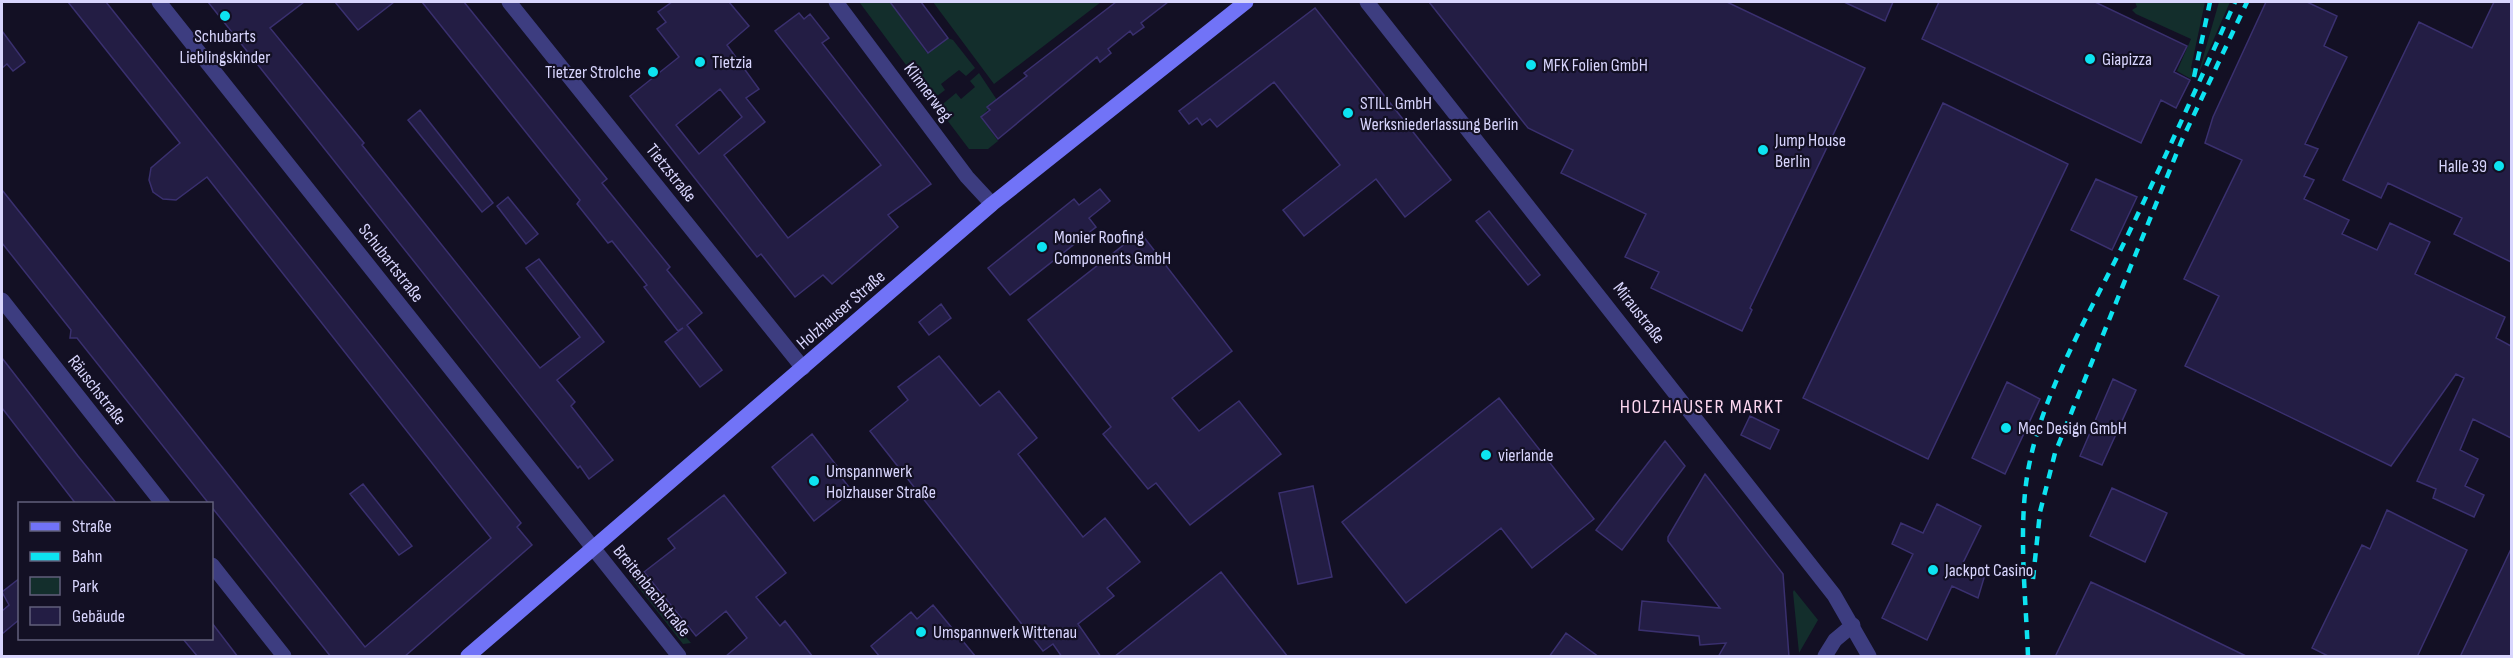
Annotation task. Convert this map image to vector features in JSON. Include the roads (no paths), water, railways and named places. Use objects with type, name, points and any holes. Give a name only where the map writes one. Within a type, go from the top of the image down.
[{"type":"main road","name":"Holzhauser Straße","points":[[468,657],[992,204],[1246,2]]},
{"type":"street","name":"Schubartstraße","points":[[159,2],[593,549]]},
{"type":"street","name":"Tietzstraße","points":[[509,2],[803,368]]},
{"type":"street","name":"Klinnerweg","points":[[836,2],[967,177],[992,204]]},
{"type":"street","name":"Miraustraße","points":[[1367,2],[1834,595],[1869,657]]},
{"type":"street","name":"Räuschstraße","points":[[2,300],[161,502]]},
{"type":"street","name":"Breitenbachstraße","points":[[593,549],[679,657]]},
{"type":"street","points":[[213,566],[284,657]]},
{"type":"street","points":[[1825,657],[1835,640],[1853,625]]},
{"type":"railway","points":[[2194,77],[2210,2]]},
{"type":"railway","points":[[2028,656],[2023,548],[2024,505],[2026,484],[2040,424],[2064,363],[2121,249],[2235,2]]},
{"type":"railway","points":[[2033,579],[2040,512],[2055,453],[2182,140],[2247,2]]},
{"type":"place","name":"Schubarts Lieblingskinder","points":[[225,16]]},
{"type":"place","name":"Giapizza","points":[[2090,59]]},
{"type":"place","name":"Tietzia","points":[[700,62]]},
{"type":"place","name":"MFK Folien GmbH","points":[[1531,65]]},
{"type":"place","name":"Tietzer Strolche","points":[[653,72]]},
{"type":"place","name":"STILL GmbH Werksniederlassung Berlin","points":[[1348,113]]},
{"type":"place","name":"Jump House Berlin","points":[[1763,150]]},
{"type":"place","name":"Halle 39","points":[[2499,166]]},
{"type":"place","name":"Monier Roofing Components GmbH","points":[[1042,247]]},
{"type":"place","name":"Mec Design GmbH","points":[[2006,428]]},
{"type":"place","name":"vierlande","points":[[1486,455]]},
{"type":"place","name":"Umspannwerk Holzhauser Straße","points":[[814,481]]},
{"type":"place","name":"Jackpot Casino","points":[[1933,570]]},
{"type":"place","name":"Umspannwerk Wittenau","points":[[921,632]]},
{"type":"district","name":"HOLZHAUSER MARKT","points":[[1702,407]]}]
